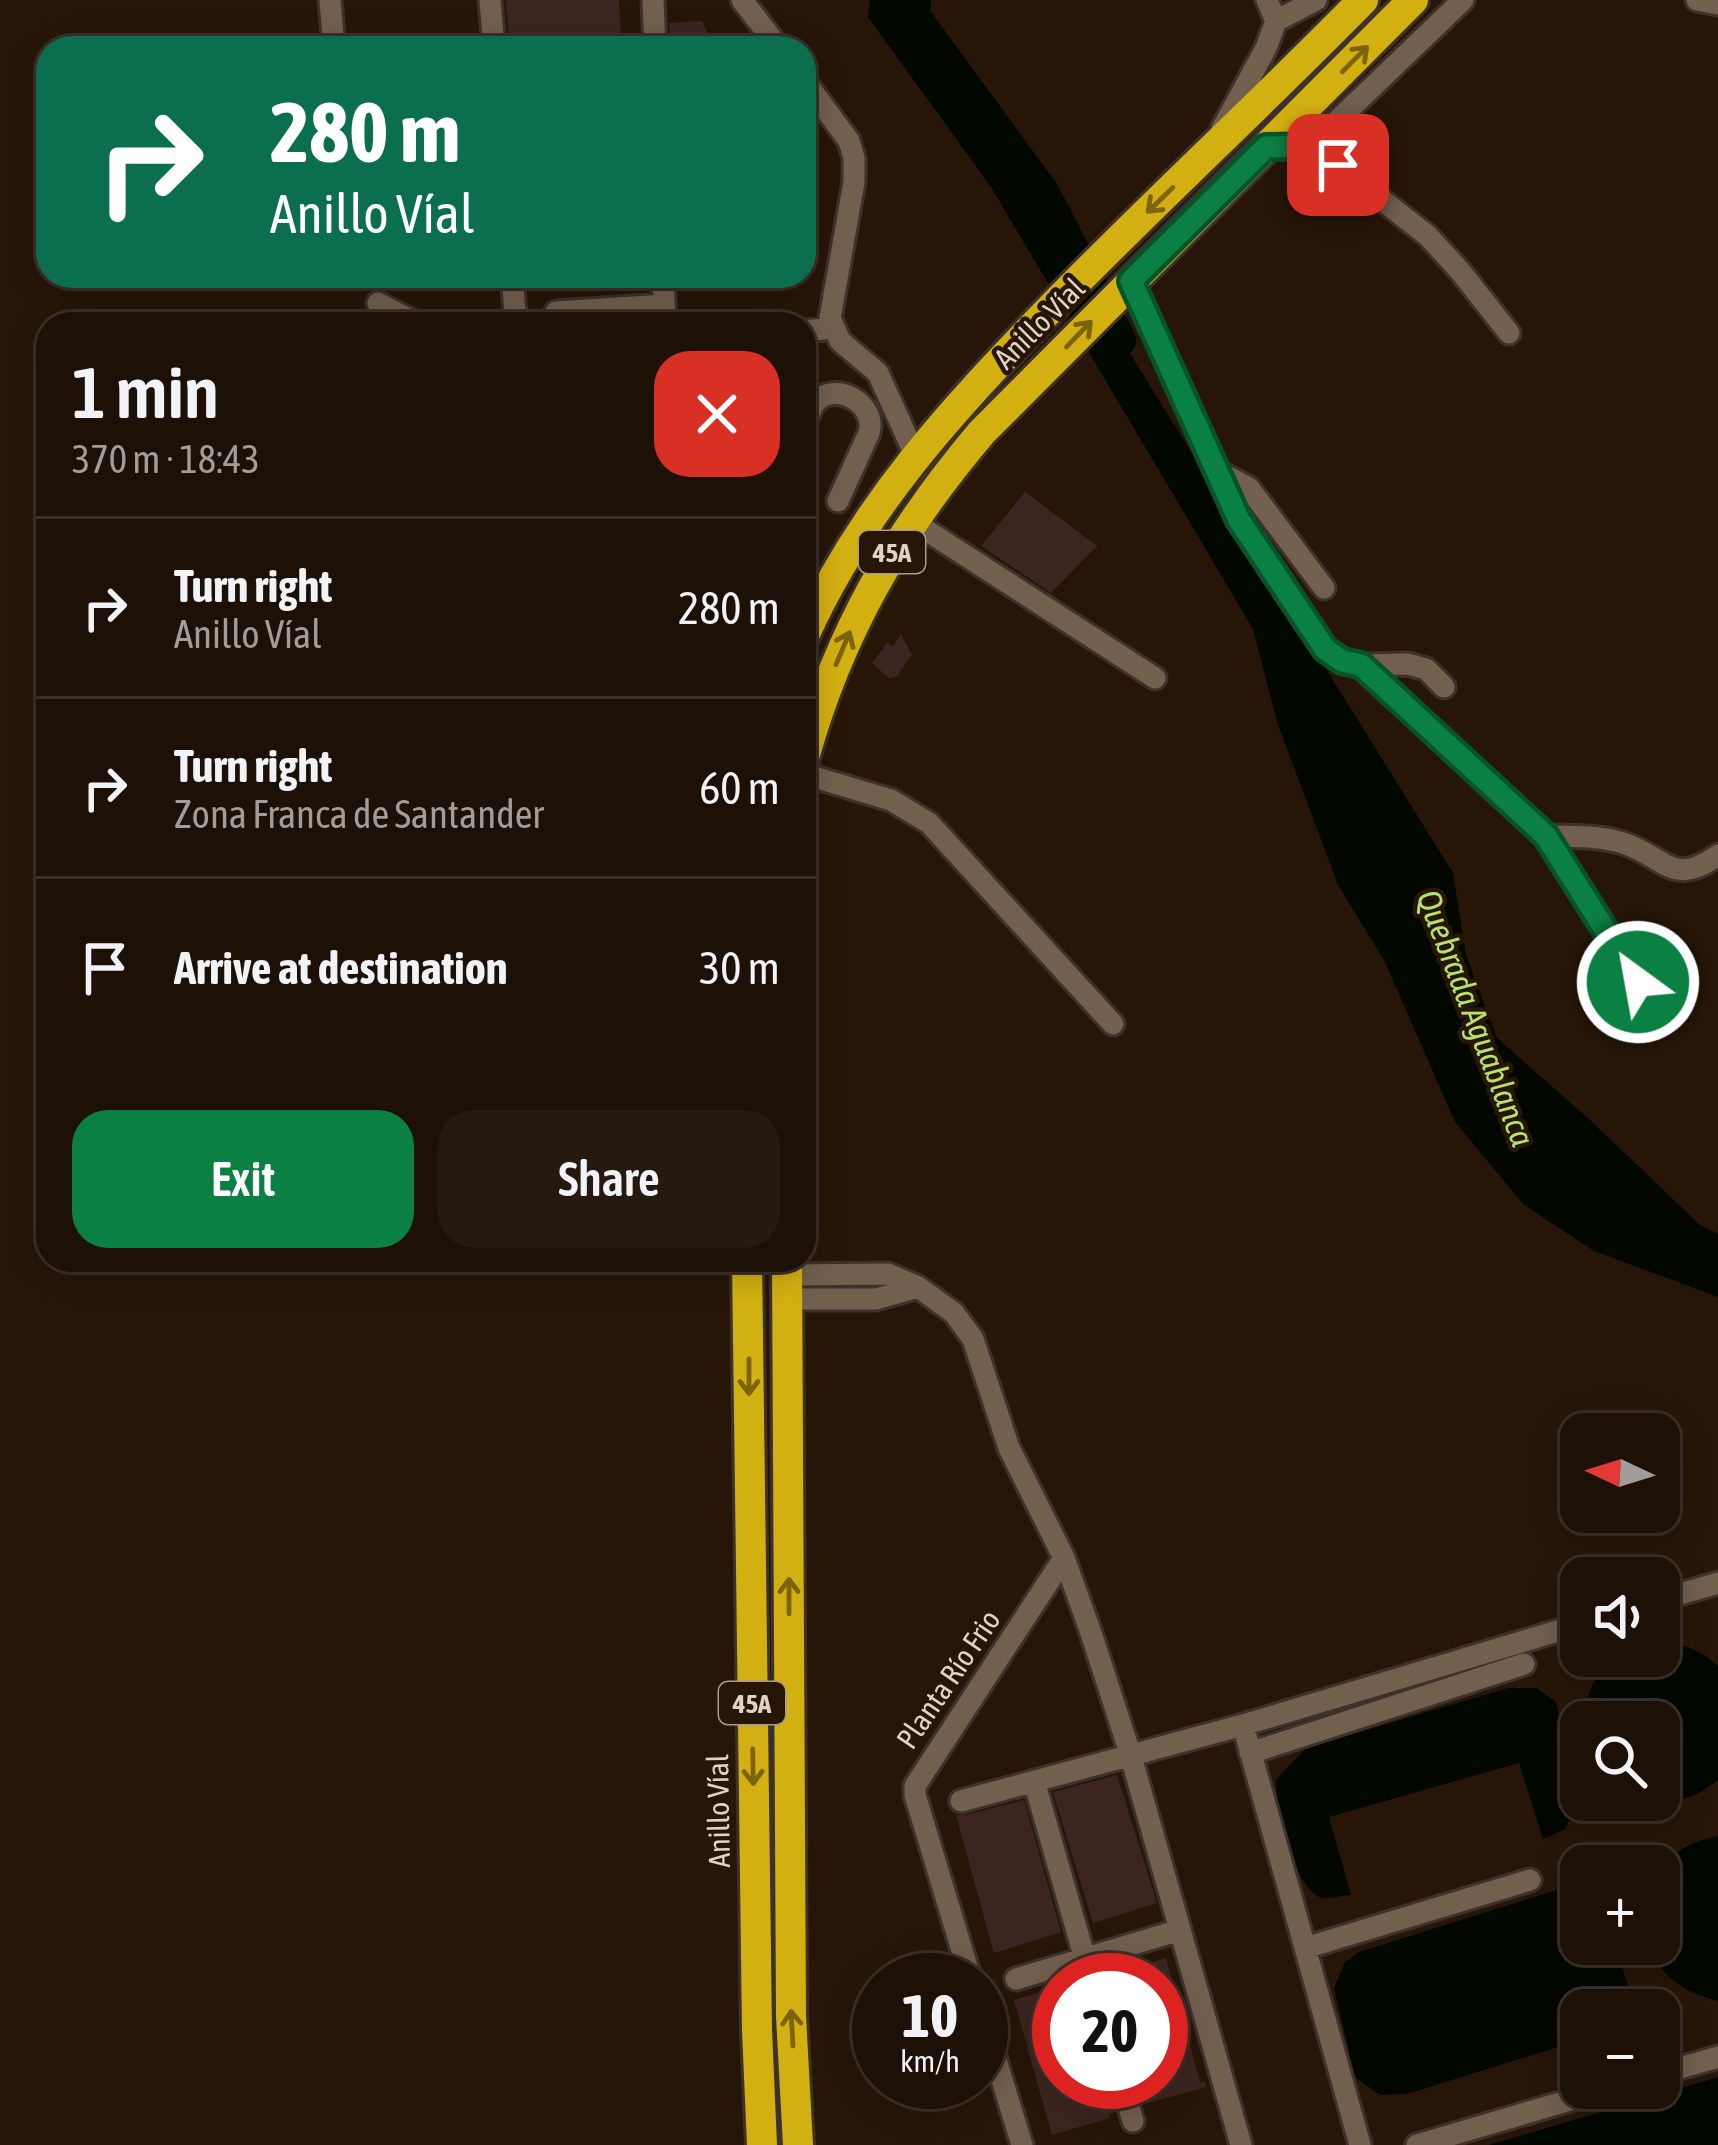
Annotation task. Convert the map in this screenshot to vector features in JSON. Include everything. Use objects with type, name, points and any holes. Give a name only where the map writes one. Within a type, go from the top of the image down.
[{"type":"highway","name":"Anillo Víal","points":[[816,606],[915,455],[1105,253],[1363,0]]},
{"type":"highway","name":"Anillo Víal","points":[[816,720],[844,642],[887,560],[945,476],[982,432],[1413,0]]},
{"type":"highway","name":"Anillo Víal","points":[[746,1272],[762,2145]]},
{"type":"highway","name":"45A","points":[[787,1278],[791,2016],[798,2145]]},
{"type":"lane","points":[[330,0],[333,36]]},
{"type":"lane","points":[[490,0],[493,36]]},
{"type":"lane","points":[[653,0],[654,36]]},
{"type":"lane","points":[[742,0],[770,36]]},
{"type":"lane","points":[[1211,152],[1266,48],[1271,10],[1316,0]]},
{"type":"lane","points":[[1312,146],[1463,0]]},
{"type":"lane","points":[[1697,0],[1718,4]]},
{"type":"lane","points":[[816,97],[848,141],[854,158],[830,318],[841,340],[878,373],[915,455]]},
{"type":"lane","points":[[1266,147],[1312,146],[1428,236],[1509,333]]},
{"type":"lane","points":[[1127,285],[1239,520],[1325,649],[1342,661],[1361,665],[1408,664],[1426,669],[1444,687]]},
{"type":"lane","points":[[378,303],[395,312]]},
{"type":"lane","points":[[816,330],[833,328]]},
{"type":"lane","points":[[816,401],[836,394],[859,401],[872,421],[838,501]]},
{"type":"lane","points":[[1215,470],[1249,488],[1324,588]]},
{"type":"lane","points":[[911,521],[1155,678]]},
{"type":"lane","points":[[1361,665],[1546,836],[1638,982]]},
{"type":"lane","points":[[816,778],[891,800],[929,823],[1113,1024]]},
{"type":"lane","points":[[1546,836],[1595,837],[1625,844],[1679,871],[1697,870],[1718,855]]},
{"type":"lane","points":[[787,1278],[876,1299],[918,1287],[954,1313],[973,1339],[1010,1448],[1064,1558],[1130,1753],[1241,2145]]},
{"type":"lane","name":"Planta Río Frio","points":[[963,1953],[914,1795],[916,1786],[1064,1558]]},
{"type":"lane","points":[[1680,1594],[1718,1582]]},
{"type":"lane","points":[[961,1801],[1560,1630]]},
{"type":"lane","points":[[1250,1753],[1524,1664]]},
{"type":"lane","points":[[1243,1724],[1360,2145]]},
{"type":"lane","points":[[1034,1781],[1083,1953]]},
{"type":"lane","points":[[1305,1948],[1530,1880]]},
{"type":"lane","points":[[1127,1953],[1180,1930]]},
{"type":"lane","points":[[1016,1979],[1032,1977]]},
{"type":"lane","points":[[1680,2068],[1718,2057]]},
{"type":"lane","points":[[1008,2100],[1022,2145]]},
{"type":"lane","points":[[1417,2145],[1560,2103]]},
{"type":"lane","points":[[1129,2109],[1133,2121]]},
{"type":"water","points":[[870,0],[931,0],[930,32],[1453,873],[1466,955],[1497,1038],[1700,1225],[1718,1234],[1718,1297],[1594,1251],[1524,1205],[1455,1122],[1385,962],[1338,885],[1277,722],[1253,629],[991,187],[868,17]]},
{"type":"water","points":[[1680,1645],[1705,1655],[1718,1666],[1718,1780],[1680,1800],[1680,1701],[1588,1701],[1597,1677],[1680,1677]]},
{"type":"water","points":[[1508,1688],[1536,1688],[1556,1702],[1560,1821],[1569,1821],[1565,1829],[1543,1839],[1519,1763],[1329,1817],[1351,1895],[1323,1898],[1313,1893],[1296,1865],[1279,1808],[1276,1780],[1306,1748]]},
{"type":"water","points":[[1718,1836],[1718,2001],[1675,1982],[1659,1965],[1680,1965],[1680,1851]]},
{"type":"water","points":[[1560,1889],[1560,1965],[1622,1965],[1629,1989],[1560,1989],[1560,2047],[1407,2094],[1380,2095],[1355,2077],[1334,1988],[1345,1962],[1359,1952]]},
{"type":"water","points":[[1718,2077],[1718,2145],[1489,2145],[1610,2109],[1680,2109],[1680,2088]]},
{"type":"building","points":[[506,0],[619,0],[621,36],[508,36]]},
{"type":"building","points":[[702,21],[709,36],[670,36],[669,23]]},
{"type":"building","points":[[1025,492],[1097,546],[1051,593],[981,546]]},
{"type":"building","points":[[901,634],[912,655],[897,676],[889,678],[872,663]]},
{"type":"building","points":[[1117,1775],[1157,1903],[1093,1923],[1053,1792]]},
{"type":"building","points":[[1024,1800],[1061,1932],[994,1953],[956,1815]]},
{"type":"building","points":[[1032,1995],[1032,2064],[1014,2000]]},
{"type":"building","points":[[1188,2038],[1200,2082],[1206,2087],[1188,2092]]},
{"type":"building","points":[[1045,2109],[1114,2109],[1110,2118],[1052,2135]]},
{"type":"waterway","name":"Quebrada Aguablanca","points":[[900,0],[1042,194],[1118,340]]},
{"type":"route","points":[[1338,165],[1312,146],[1266,147],[1131,281],[1239,520],[1325,649],[1342,661],[1361,665],[1546,836],[1638,982]]}]
